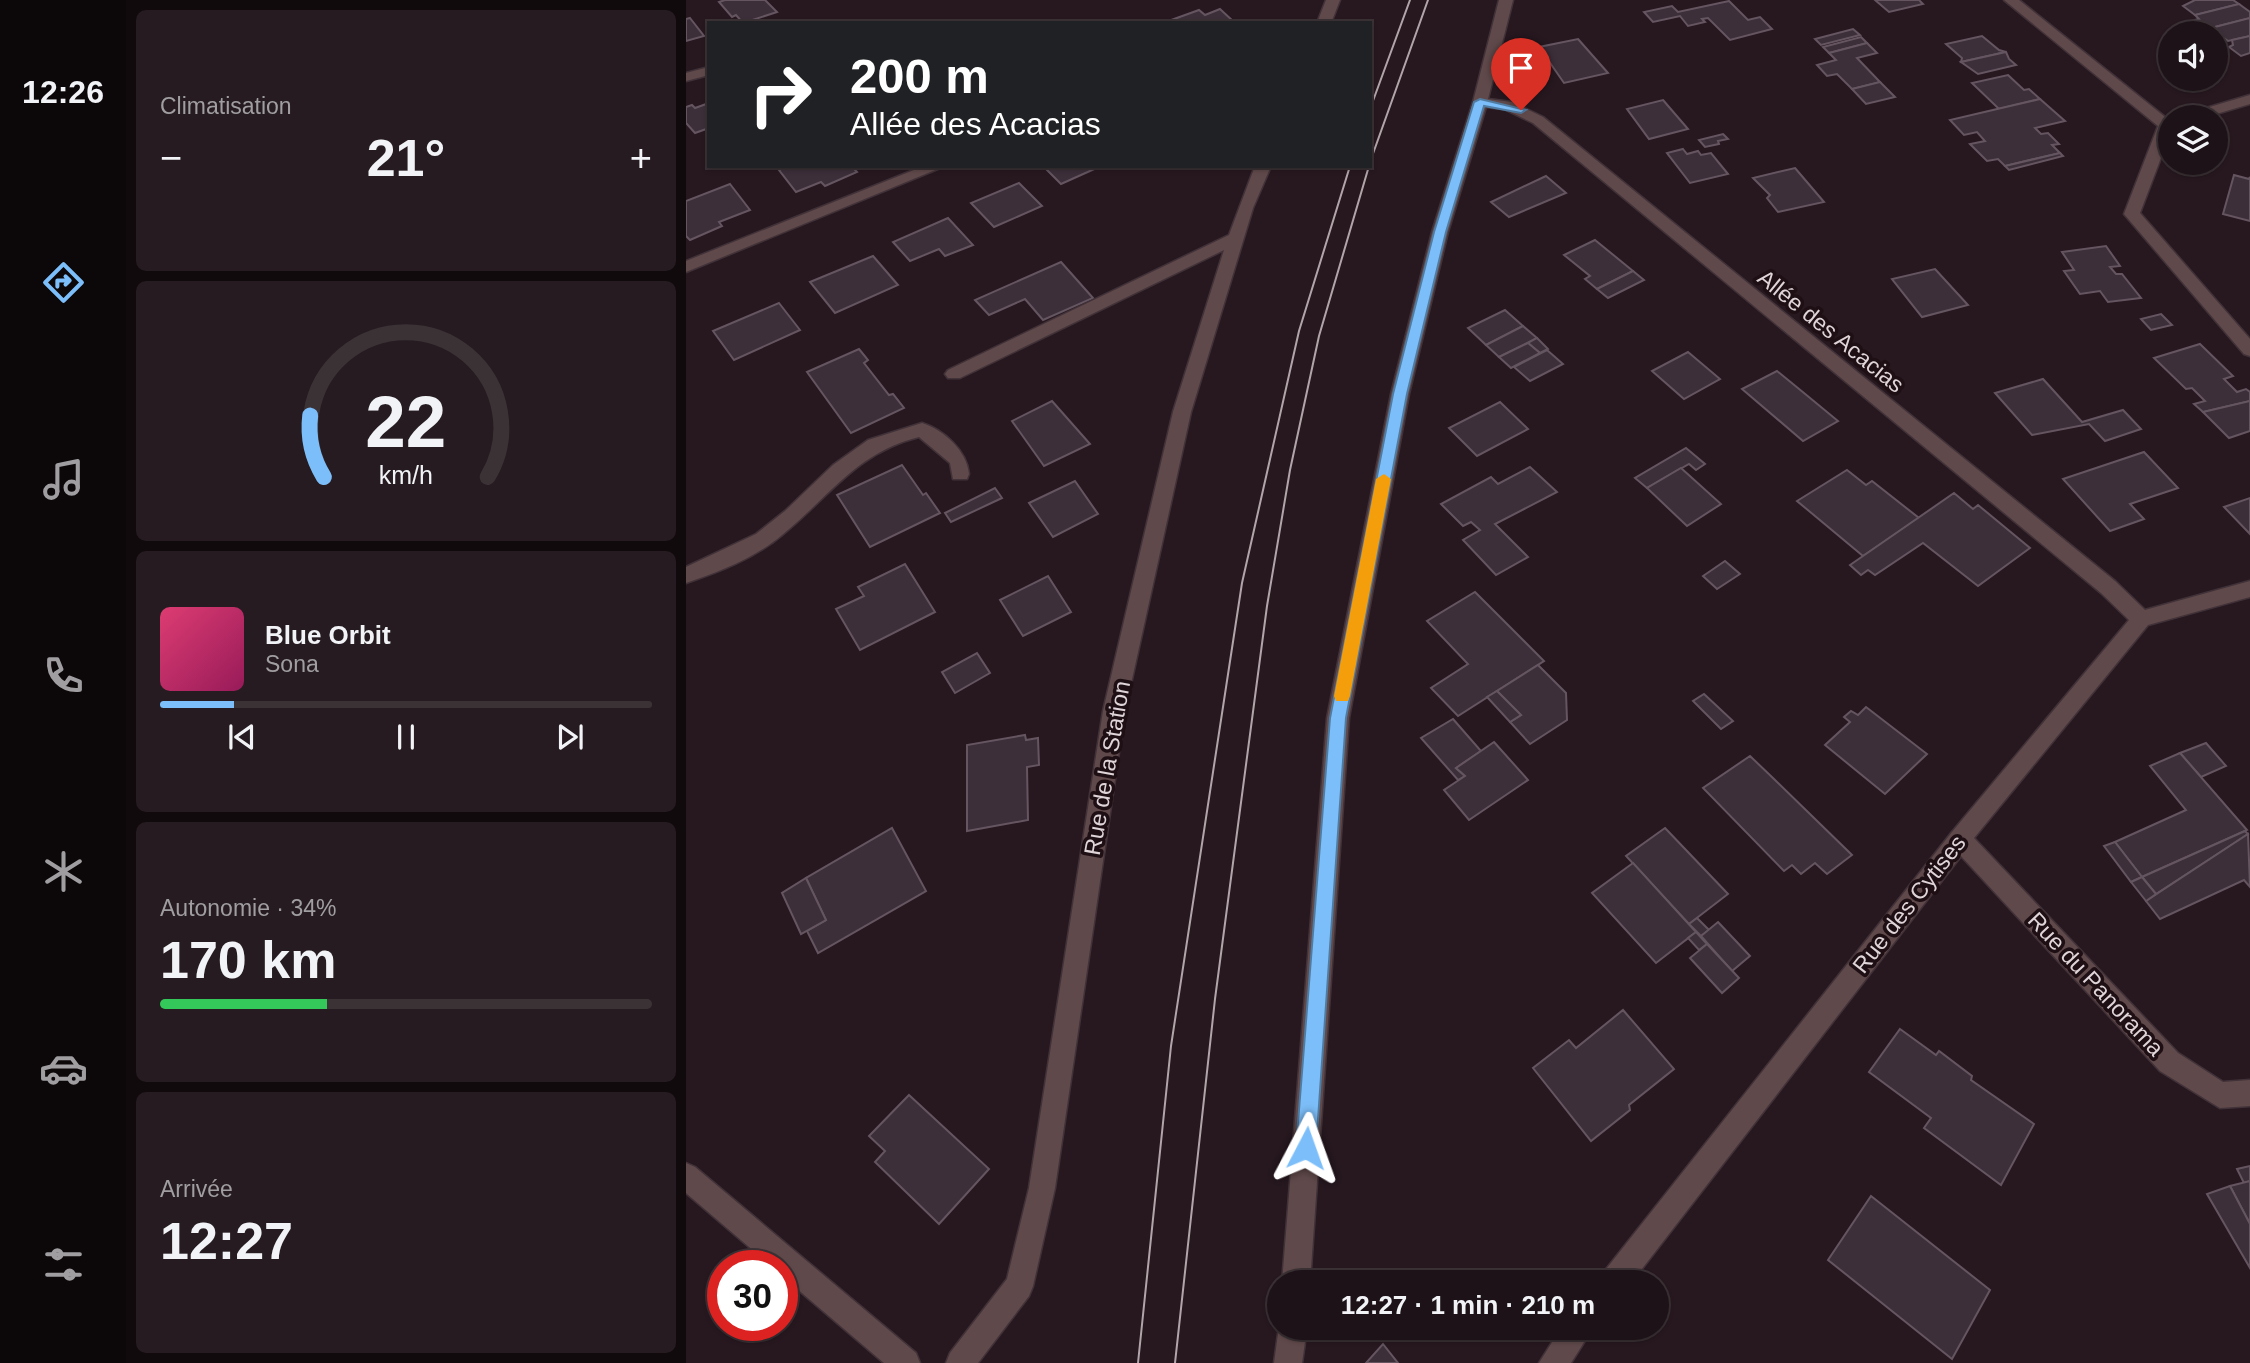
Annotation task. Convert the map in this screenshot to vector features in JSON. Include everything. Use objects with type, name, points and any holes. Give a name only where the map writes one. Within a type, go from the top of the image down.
[{"type":"street","points":[[1325,21],[1334,0]]},
{"type":"street","points":[[1297,1270],[1338,718],[1400,394],[1440,232],[1480,102],[1506,0]]},
{"type":"street","points":[[2011,0],[2158,116]]},
{"type":"street","points":[[686,77],[707,72]]},
{"type":"street","points":[[2228,106],[2250,99]]},
{"type":"street","name":"Allée des Acacias","points":[[1480,102],[1507,105],[1538,120],[2108,587],[2141,619]]},
{"type":"street","points":[[2158,149],[2132,214],[2250,350]]},
{"type":"street","points":[[686,267],[933,168]]},
{"type":"street","name":"Rue de la Station","points":[[960,1363],[1019,1286],[1042,1188],[1114,711],[1182,412],[1236,238],[1262,168]]},
{"type":"street","points":[[954,374],[1236,238]]},
{"type":"street","points":[[686,575],[754,545],[797,512],[850,460],[867,447],[898,434],[922,430],[959,461],[960,474]]},
{"type":"street","points":[[2141,619],[2250,589]]},
{"type":"street","name":"Rue des Cytises","points":[[1624,1270],[1960,839],[2141,619]]},
{"type":"street","name":"Rue du Panorama","points":[[1960,839],[2169,1062],[2220,1095],[2250,1093]]},
{"type":"street","points":[[686,1175],[906,1363]]},
{"type":"street","points":[[1288,1363],[1291,1340]]},
{"type":"street","points":[[1553,1363],[1570,1340]]},
{"type":"building","points":[[765,0],[777,12],[741,21],[736,15],[732,17],[719,2]]},
{"type":"building","points":[[1875,0],[1919,0],[1923,4],[1889,12]]},
{"type":"building","points":[[2195,0],[2233,0],[2239,4],[2195,15],[2183,6]]},
{"type":"building","points":[[1729,1],[1748,20],[1760,17],[1772,29],[1730,40],[1708,18],[1702,19],[1705,22],[1688,26],[1680,16],[1653,22],[1644,12],[1672,6],[1678,12]]},
{"type":"building","points":[[2239,4],[2250,12],[2250,18],[2228,24],[2228,21],[2196,21],[2199,19],[2195,15]]},
{"type":"building","points":[[1220,9],[1233,21],[1169,21],[1199,10],[1205,15]]},
{"type":"building","points":[[690,18],[704,36],[686,41],[686,19]]},
{"type":"building","points":[[2250,18],[2250,36],[2228,41],[2228,24]]},
{"type":"building","points":[[1853,29],[1860,35],[1821,45],[1815,39]]},
{"type":"building","points":[[1982,36],[1999,50],[2006,52],[1961,62],[1962,58],[1946,44]]},
{"type":"building","points":[[2250,36],[2250,53],[2241,56],[2229,47],[2233,45],[2232,40]]},
{"type":"building","points":[[1861,37],[1867,43],[1829,53],[1823,47]]},
{"type":"building","points":[[1578,39],[1608,73],[1564,83],[1539,47]]},
{"type":"building","points":[[1867,43],[1877,53],[1857,58],[1880,82],[1852,89],[1837,74],[1827,76],[1817,65],[1836,60],[1829,53]]},
{"type":"building","points":[[2006,52],[2016,65],[1978,74],[1961,62]]},
{"type":"building","points":[[2008,75],[2024,90],[2029,89],[2040,99],[1999,109],[1972,83]]},
{"type":"building","points":[[1880,82],[1895,97],[1866,104],[1852,89]]},
{"type":"building","points":[[2040,99],[2065,121],[2035,128],[2041,134],[2048,133],[2059,144],[2052,145],[2060,153],[2005,166],[1998,159],[1987,161],[1970,144],[1985,141],[1977,132],[1964,135],[1950,120]]},
{"type":"building","points":[[1663,100],[1688,129],[1649,139],[1627,109]]},
{"type":"building","points":[[707,104],[707,129],[695,133],[686,123],[686,107],[692,105],[695,108]]},
{"type":"building","points":[[1723,134],[1728,139],[1718,141],[1719,144],[1705,147],[1699,140]]},
{"type":"building","points":[[1683,149],[1687,154],[1698,151],[1701,155],[1711,153],[1728,174],[1690,183],[1667,153]]},
{"type":"building","points":[[2060,153],[2063,156],[2009,170],[2005,166]]},
{"type":"building","points":[[856,168],[854,169],[857,172],[825,186],[821,182],[796,192],[779,170]]},
{"type":"building","points":[[1045,168],[1097,168],[1061,184]]},
{"type":"building","points":[[1795,168],[1824,202],[1778,212],[1767,198],[1770,195],[1753,178]]},
{"type":"building","points":[[2234,175],[2249,179],[2250,177],[2250,221],[2223,214]]},
{"type":"building","points":[[1546,176],[1566,193],[1509,217],[1491,202]]},
{"type":"building","points":[[1019,183],[1042,206],[994,227],[971,203]]},
{"type":"building","points":[[730,184],[750,210],[719,222],[722,226],[690,240],[686,236],[686,201]]},
{"type":"building","points":[[948,218],[973,245],[945,256],[939,249],[910,261],[893,242]]},
{"type":"building","points":[[1595,240],[1633,271],[1597,289],[1585,279],[1590,276],[1564,255]]},
{"type":"building","points":[[2106,246],[2120,266],[2110,267],[2116,274],[2122,274],[2141,298],[2108,302],[2100,291],[2080,294],[2064,271],[2074,270],[2062,252]]},
{"type":"building","points":[[873,256],[898,285],[835,313],[810,282]]},
{"type":"building","points":[[1061,262],[1093,298],[1043,320],[1025,299],[989,315],[975,300]]},
{"type":"building","points":[[1935,269],[1968,305],[1922,317],[1892,279]]},
{"type":"building","points":[[1633,271],[1644,280],[1608,298],[1597,289]]},
{"type":"building","points":[[779,303],[800,330],[734,360],[713,331]]},
{"type":"building","points":[[1505,310],[1523,326],[1486,345],[1468,328]]},
{"type":"building","points":[[2161,314],[2172,325],[2151,330],[2141,319]]},
{"type":"building","points":[[1523,326],[1537,338],[1499,357],[1486,345]]},
{"type":"building","points":[[1537,338],[1548,349],[1540,353],[1528,343]]},
{"type":"building","points":[[1528,343],[1540,353],[1511,368],[1499,357]]},
{"type":"building","points":[[2200,344],[2233,376],[2224,379],[2237,392],[2246,389],[2250,392],[2250,401],[2203,412],[2194,404],[2205,401],[2192,388],[2186,389],[2154,358]]},
{"type":"building","points":[[859,349],[868,360],[864,363],[889,395],[893,394],[904,408],[851,433],[807,372]]},
{"type":"building","points":[[1547,350],[1563,364],[1530,381],[1514,367]]},
{"type":"building","points":[[1688,352],[1720,379],[1684,399],[1652,371]]},
{"type":"building","points":[[1777,371],[1838,421],[1803,441],[1742,389]]},
{"type":"building","points":[[2043,379],[2082,422],[2123,410],[2141,429],[2105,441],[2089,424],[2032,435],[1995,393]]},
{"type":"building","points":[[1052,401],[1090,444],[1044,466],[1012,421]]},
{"type":"building","points":[[2250,401],[2250,431],[2229,438],[2203,412]]},
{"type":"building","points":[[1500,402],[1528,429],[1477,456],[1449,428]]},
{"type":"building","points":[[1686,448],[1705,464],[1696,470],[1689,464],[1647,488],[1635,478]]},
{"type":"building","points":[[2144,452],[2178,488],[2130,504],[2144,519],[2110,531],[2063,479]]},
{"type":"building","points":[[902,465],[923,495],[926,493],[940,513],[870,547],[837,495]]},
{"type":"building","points":[[1530,467],[1557,492],[1495,524],[1528,557],[1496,575],[1463,540],[1480,530],[1471,522],[1463,526],[1441,504],[1491,477],[1498,484]]},
{"type":"building","points":[[1681,468],[1721,504],[1687,526],[1647,488]]},
{"type":"building","points":[[1847,470],[1866,485],[1872,481],[1919,518],[1863,556],[1797,501]]},
{"type":"building","points":[[1075,481],[1098,514],[1053,537],[1029,503]]},
{"type":"building","points":[[995,488],[1002,498],[951,522],[945,513]]},
{"type":"building","points":[[1954,493],[1973,509],[1978,505],[2030,548],[1978,586],[1923,543],[1875,575],[1868,570],[1861,575],[1850,565]]},
{"type":"building","points":[[2250,498],[2250,534],[2224,507]]},
{"type":"building","points":[[1725,561],[1740,574],[1717,589],[1703,576]]},
{"type":"building","points":[[905,564],[935,612],[860,650],[836,609],[864,596],[858,587]]},
{"type":"building","points":[[1048,576],[1071,612],[1023,636],[1000,600]]},
{"type":"building","points":[[1475,592],[1544,661],[1458,716],[1431,688],[1468,664],[1427,621]]},
{"type":"building","points":[[977,653],[990,673],[955,693],[942,672]]},
{"type":"building","points":[[1538,665],[1566,693],[1567,720],[1530,744],[1510,722],[1521,715],[1497,691]]},
{"type":"building","points":[[1497,691],[1521,715],[1510,722],[1487,697]]},
{"type":"building","points":[[1704,694],[1733,721],[1721,729],[1693,701]]},
{"type":"building","points":[[1866,707],[1927,754],[1885,794],[1825,745],[1850,722],[1844,717],[1851,711],[1858,715]]},
{"type":"building","points":[[1453,719],[1481,751],[1456,768],[1465,776],[1458,780],[1421,738]]},
{"type":"building","points":[[1025,735],[1026,740],[1038,738],[1039,765],[1027,767],[1028,820],[967,831],[967,745]]},
{"type":"building","points":[[1494,742],[1528,780],[1469,820],[1444,790],[1465,776],[1456,768]]},
{"type":"building","points":[[2206,743],[2226,766],[2201,777],[2180,753]]},
{"type":"building","points":[[2180,753],[2247,830],[2142,877],[2115,842],[2186,810],[2150,766]]},
{"type":"building","points":[[1750,756],[1852,855],[1827,874],[1815,863],[1801,874],[1792,865],[1784,871],[1703,788]]},
{"type":"building","points":[[892,828],[926,891],[818,953],[807,931],[826,920],[806,878]]},
{"type":"building","points":[[1665,828],[1728,894],[1689,924],[1626,856]]},
{"type":"building","points":[[2245,831],[2248,834],[2156,894],[2142,877]]},
{"type":"building","points":[[2248,834],[2250,887],[2244,880],[2160,919],[2146,901]]},
{"type":"building","points":[[2115,842],[2142,877],[2131,882],[2104,846]]},
{"type":"building","points":[[1633,863],[1696,932],[1656,963],[1592,893]]},
{"type":"building","points":[[2142,877],[2156,894],[2146,901],[2131,882]]},
{"type":"building","points":[[806,878],[826,920],[801,934],[782,893]]},
{"type":"building","points":[[1697,918],[1709,930],[1701,936],[1689,924]]},
{"type":"building","points":[[1718,922],[1750,956],[1732,971],[1701,936]]},
{"type":"building","points":[[1696,932],[1707,944],[1699,950],[1688,938]]},
{"type":"building","points":[[1707,944],[1739,978],[1722,993],[1690,958]]},
{"type":"building","points":[[1623,1010],[1674,1069],[1629,1105],[1630,1110],[1591,1141],[1533,1068],[1569,1040],[1576,1048]]},
{"type":"building","points":[[1900,1029],[1936,1055],[1939,1051],[1972,1076],[1971,1080],[2034,1124],[2001,1185],[1924,1128],[1931,1118],[1869,1072]]},
{"type":"building","points":[[909,1095],[989,1169],[939,1224],[875,1162],[885,1151],[869,1136]]},
{"type":"building","points":[[2250,1166],[2250,1181],[2244,1183],[2237,1169]]},
{"type":"building","points":[[2250,1181],[2250,1224],[2230,1186]]},
{"type":"building","points":[[2230,1186],[2250,1224],[2250,1268],[2207,1194]]},
{"type":"building","points":[[1871,1196],[1990,1290],[1952,1359],[1828,1260]]},
{"type":"building","points":[[1383,1344],[1398,1363],[1366,1363]]},
{"type":"tram line","points":[[1372,104],[1410,0]]},
{"type":"tram line","points":[[1372,156],[1428,0]]},
{"type":"tram line","points":[[1138,1363],[1171,1046],[1242,583],[1299,331],[1349,168]]},
{"type":"tram line","points":[[1175,1363],[1215,999],[1267,606],[1290,470],[1319,336],[1368,168]]},
{"type":"slow traffic","points":[[1342,696],[1384,479]]},
{"type":"route","points":[[1306,1148],[1338,718],[1400,394],[1440,232],[1480,102],[1507,105],[1521,110]]}]
